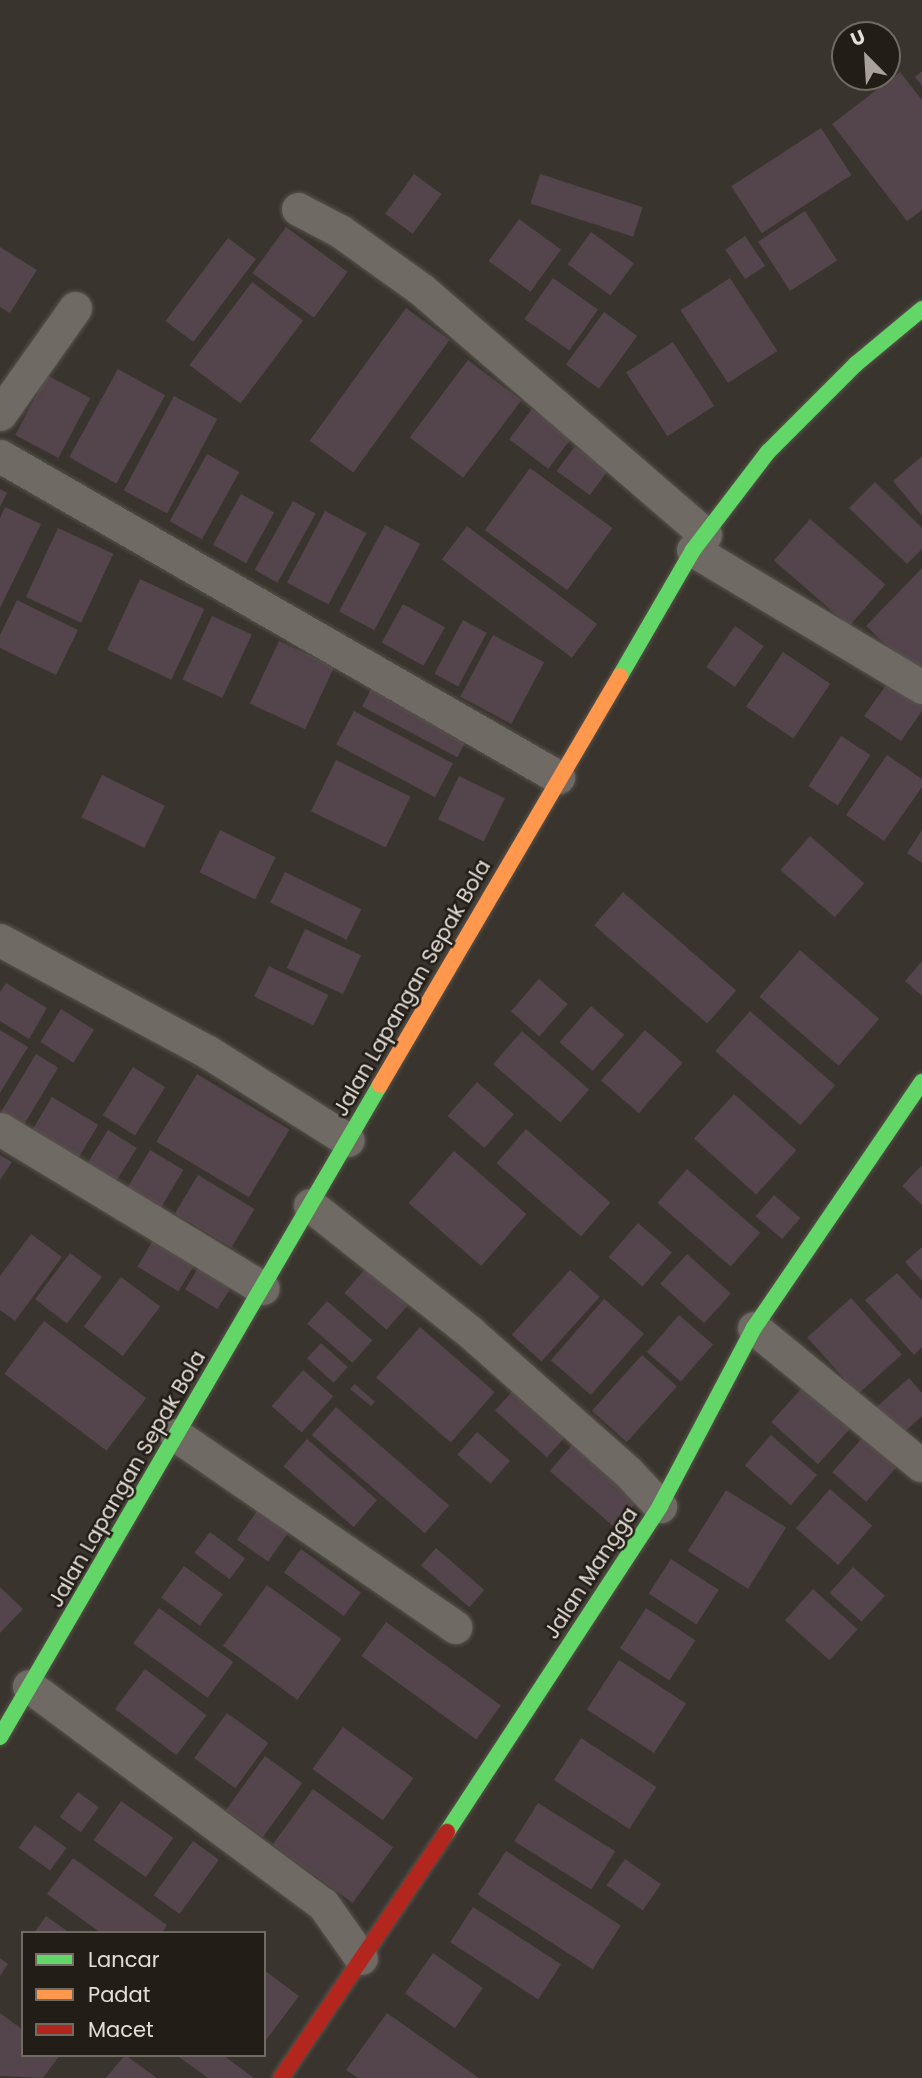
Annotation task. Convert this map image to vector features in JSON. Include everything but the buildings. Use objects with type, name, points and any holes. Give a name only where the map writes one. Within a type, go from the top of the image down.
[{"type":"street","points":[[298,209],[340,231],[422,290],[699,542],[922,687]]},
{"type":"street","points":[[0,414],[75,308]]},
{"type":"street","name":"Jalan Lapangan Sepak Bola","points":[[0,1737],[558,777],[699,542],[768,452],[856,364],[922,309]]},
{"type":"street","points":[[0,456],[558,777]]},
{"type":"street","points":[[0,940],[208,1052],[348,1140]]},
{"type":"street","name":"Jalan Mangga","points":[[281,2078],[511,1737],[660,1506],[754,1328],[922,1082]]},
{"type":"street","points":[[0,1129],[263,1288]]},
{"type":"street","points":[[310,1205],[470,1332],[628,1472],[660,1506]]},
{"type":"street","points":[[754,1328],[921,1465]]},
{"type":"street","points":[[176,1435],[455,1627]]},
{"type":"street","points":[[29,1686],[323,1904],[361,1958]]},
{"type":"traffic: fast","points":[[620,676],[693,550],[768,452],[856,364],[922,309]]},
{"type":"traffic: fast","points":[[447,1832],[660,1506],[754,1328],[922,1082]]},
{"type":"traffic: fast","points":[[0,1737],[380,1085]]},
{"type":"traffic: slow","points":[[380,1085],[620,676]]},
{"type":"traffic: jam","points":[[281,2078],[447,1832]]}]
